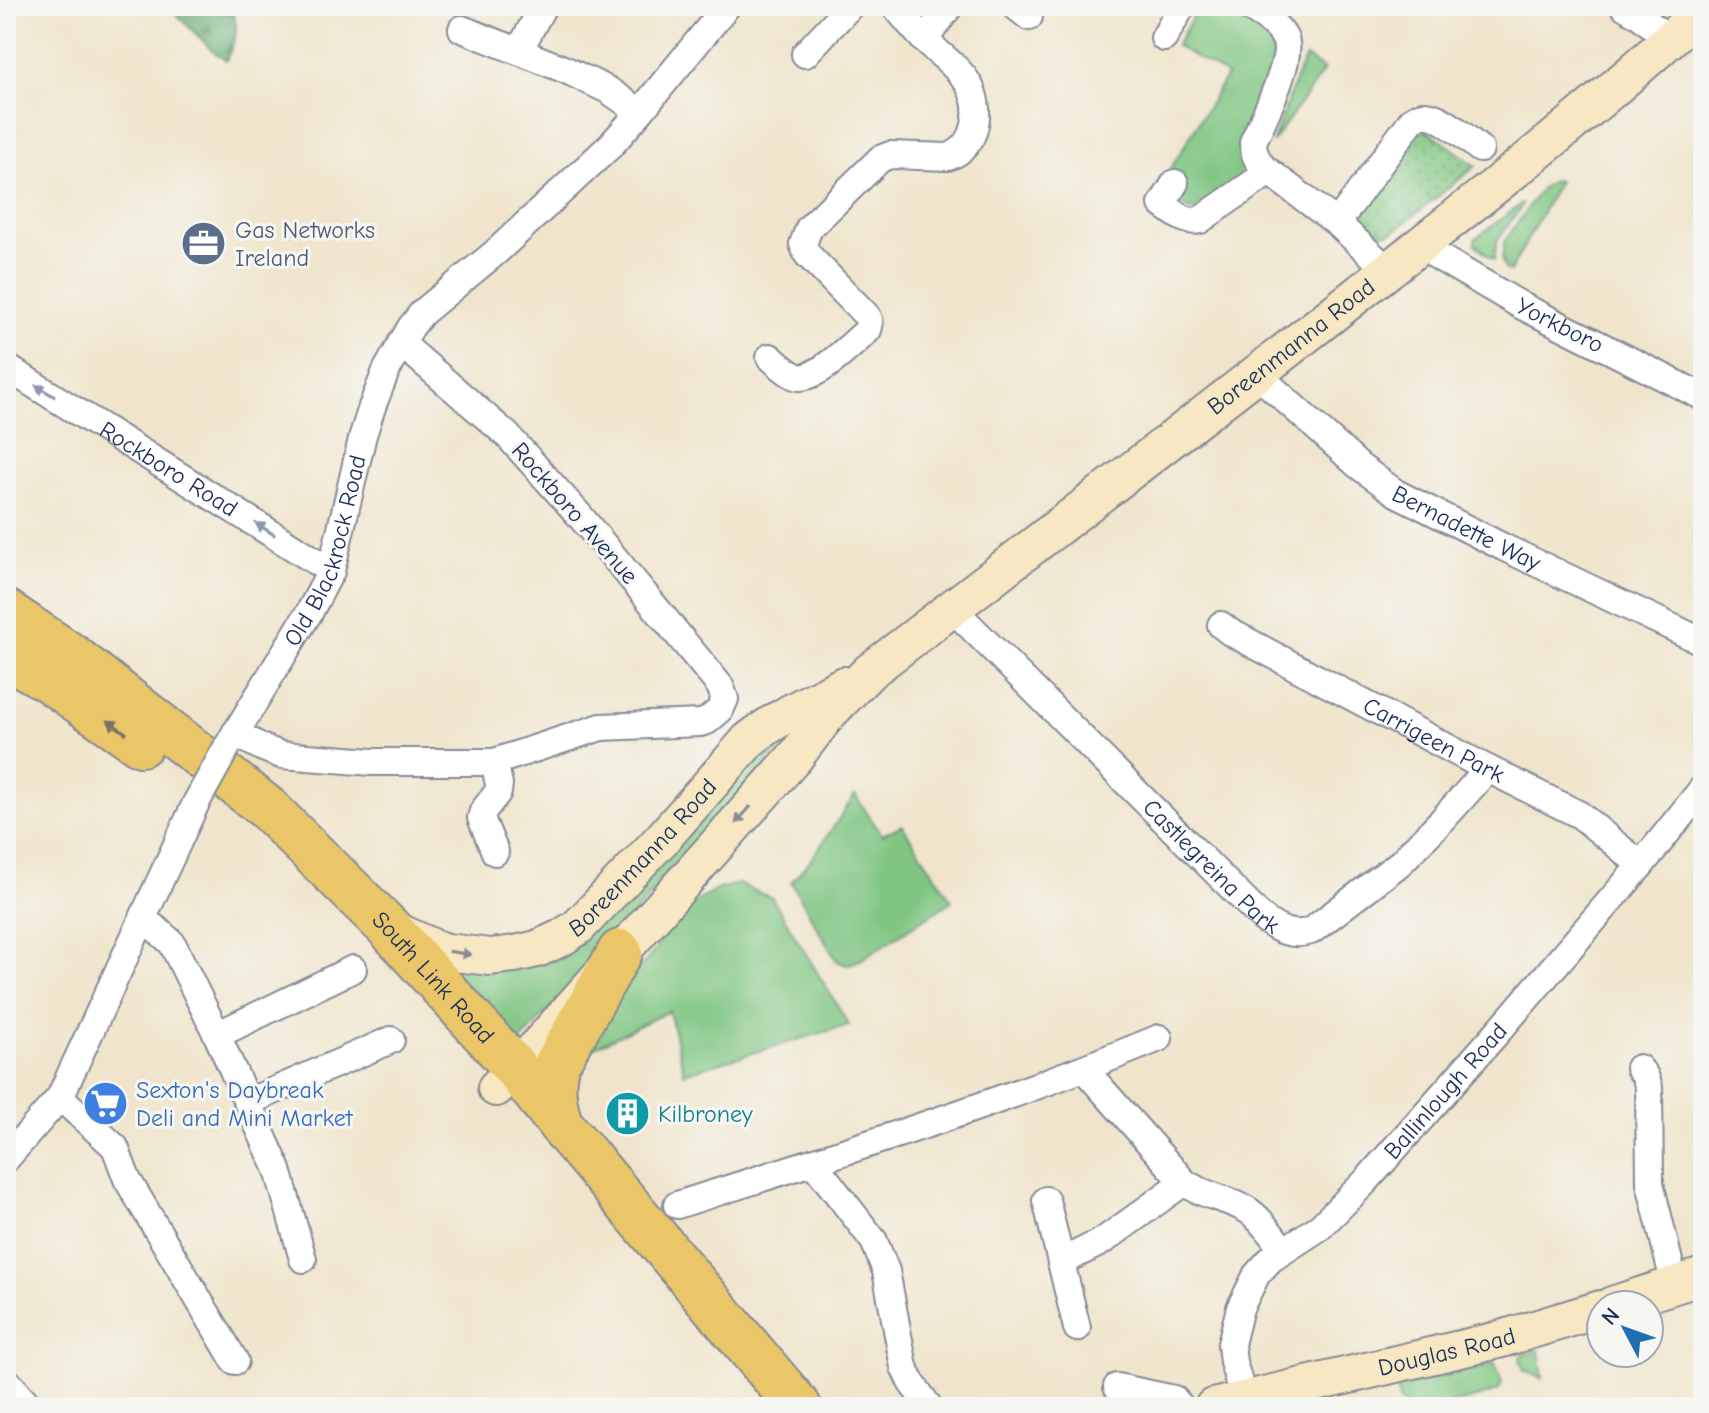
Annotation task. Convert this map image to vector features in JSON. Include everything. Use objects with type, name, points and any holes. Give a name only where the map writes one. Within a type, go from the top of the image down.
[{"type":"highway","name":"South Link Road","points":[[6,612],[73,657],[267,808],[387,926],[506,1078],[560,1124],[799,1407]]},
{"type":"highway","points":[[6,656],[55,684],[225,800],[258,831],[506,1078],[654,1273],[771,1407]]},
{"type":"highway","points":[[560,1124],[554,1104],[556,1065],[620,952]]},
{"type":"main road","name":"Boreenmanna Road","points":[[506,1078],[795,757],[828,714],[869,672],[1257,374],[1557,138],[1703,9]]},
{"type":"main road","name":"Boreenmanna Road","points":[[387,926],[447,952],[490,957],[537,949],[561,938],[578,927],[662,839],[749,740],[791,712],[869,672]]},
{"type":"main road","points":[[1663,1289],[1689,1281]]},
{"type":"main road","name":"Douglas Road","points":[[1229,1403],[1498,1340],[1585,1314]]},
{"type":"street","points":[[519,51],[543,6]]},
{"type":"street","name":"Old Blackrock Road","points":[[6,1159],[60,1097],[196,803],[331,571],[363,435],[382,380],[401,343],[422,313],[507,242],[611,145],[727,6]]},
{"type":"street","points":[[805,54],[850,6]]},
{"type":"street","points":[[770,357],[794,376],[809,376],[820,371],[868,330],[870,320],[807,254],[803,244],[809,228],[880,159],[890,155],[948,157],[956,154],[971,138],[976,126],[973,96],[964,76],[924,40],[895,6]]},
{"type":"street","points":[[924,40],[950,6]]},
{"type":"street","points":[[1164,38],[1182,6]]},
{"type":"street","points":[[1246,6],[1274,25],[1285,38],[1287,46],[1286,63],[1253,142],[1258,160],[1269,172],[1337,223],[1388,270]]},
{"type":"street","points":[[1624,6],[1670,40]]},
{"type":"street","points":[[462,29],[566,70],[608,90],[640,112]]},
{"type":"street","points":[[1337,223],[1412,120],[1420,115],[1436,117],[1480,149]]},
{"type":"street","points":[[1175,183],[1162,204],[1195,222],[1269,172]]},
{"type":"street","name":"Yorkboro","points":[[1429,239],[1440,259],[1522,306],[1703,397]]},
{"type":"street","name":"Rockboro Avenue","points":[[401,343],[507,435],[530,460],[703,665],[720,686],[725,699],[720,710],[700,723],[601,727],[494,762]]},
{"type":"street","name":"Rockboro Road","points":[[6,367],[331,571]]},
{"type":"street","name":"Bernadette Way","points":[[1257,374],[1359,466],[1396,493],[1703,642]]},
{"type":"street","name":"Castlegreina Park","points":[[952,608],[1262,918],[1285,932],[1311,931],[1392,871],[1488,769]]},
{"type":"street","name":"Carrigeen Park","points":[[1221,625],[1580,815],[1641,865]]},
{"type":"street","points":[[231,740],[281,755],[373,762],[494,762],[498,792],[481,818],[495,852]]},
{"type":"street","name":"Ballinlough Road","points":[[1229,1403],[1233,1362],[1231,1344],[1240,1308],[1257,1274],[1283,1250],[1320,1227],[1366,1181],[1641,865],[1703,788]]},
{"type":"street","points":[[143,921],[172,943],[217,1035],[248,1102],[273,1191],[303,1259]]},
{"type":"street","points":[[217,1035],[353,969]]},
{"type":"street","points":[[677,1205],[1084,1069],[1159,1038]]},
{"type":"street","points":[[248,1102],[391,1040]]},
{"type":"street","points":[[1639,1068],[1649,1087],[1650,1183],[1689,1281]]},
{"type":"street","points":[[1084,1069],[1184,1182],[1249,1212],[1283,1250]]},
{"type":"street","points":[[60,1097],[115,1147],[127,1179],[235,1361]]},
{"type":"street","points":[[813,1162],[874,1241],[886,1271],[904,1367],[929,1407]]},
{"type":"street","points":[[1061,1262],[1103,1241],[1184,1182]]},
{"type":"street","points":[[1046,1200],[1077,1328]]},
{"type":"street","points":[[6,1380],[30,1407]]},
{"type":"street","points":[[1117,1387],[1174,1399],[1181,1407]]},
{"type":"green space","points":[[168,6],[228,6],[236,27],[235,39],[226,61],[212,50]]},
{"type":"green space","points":[[1199,6],[1225,6],[1247,18],[1266,34],[1271,42],[1273,58],[1249,167],[1244,176],[1195,211],[1180,206],[1168,173],[1227,75],[1176,46]]},
{"type":"green space","points":[[1306,57],[1324,70],[1272,143],[1299,71]]},
{"type":"green space","points":[[1427,130],[1476,166],[1394,231],[1382,233],[1372,230],[1360,212],[1416,134]]},
{"type":"green space","points":[[1553,180],[1559,181],[1510,272],[1502,261],[1504,242],[1541,189]]},
{"type":"green space","points":[[1522,204],[1497,240],[1494,260],[1475,244],[1475,239]]},
{"type":"green space","points":[[788,730],[791,737],[515,1048],[435,959],[524,965],[742,761]]},
{"type":"green space","points":[[855,795],[882,835],[902,825],[952,901],[860,960],[846,965],[836,960],[791,882],[813,857]]},
{"type":"green space","points":[[738,884],[772,898],[849,1025],[684,1073],[669,1011],[575,1057],[620,979],[645,962],[676,914],[718,889]]},
{"type":"green space","points":[[1539,1350],[1543,1379],[1524,1371],[1520,1358]]},
{"type":"green space","points":[[1495,1363],[1502,1383],[1499,1390],[1441,1405],[1405,1407],[1399,1400],[1397,1387]]},
{"type":"place","name":"Gas Networks Ireland","points":[[204,244]]},
{"type":"place","name":"Sexton's Daybreak Deli and Mini Market","points":[[105,1104]]},
{"type":"place","name":"Kilbroney","points":[[627,1114]]}]
